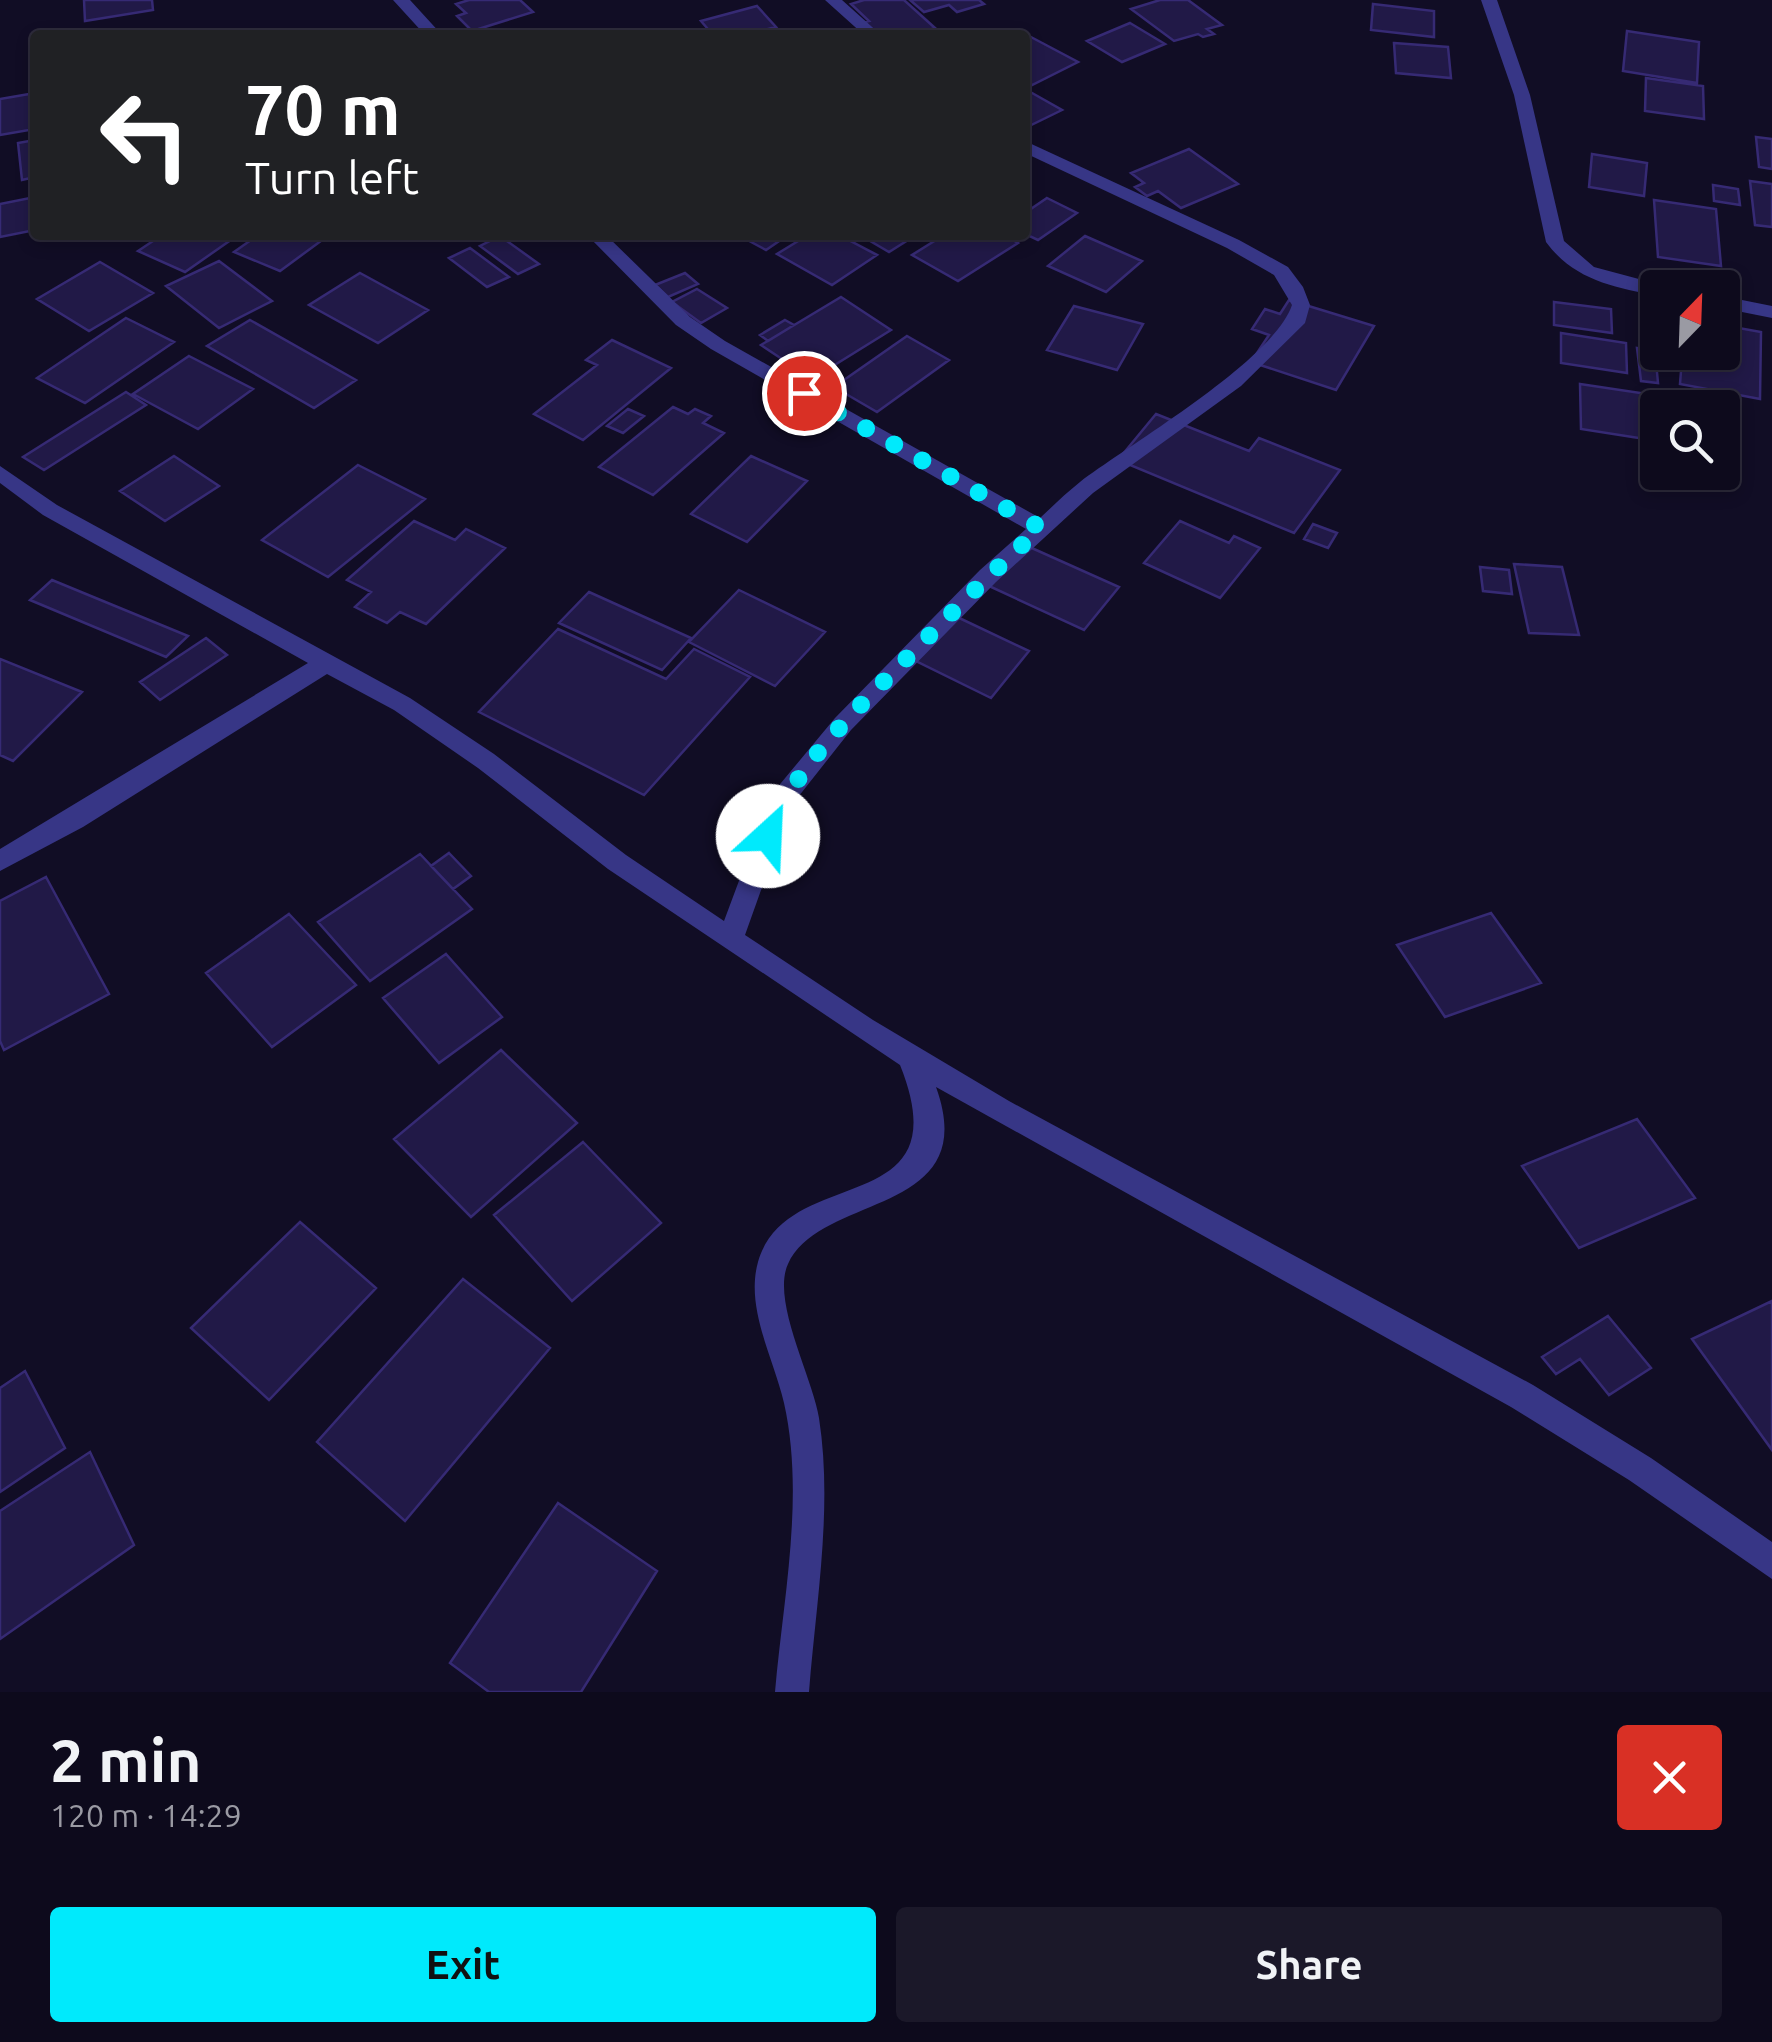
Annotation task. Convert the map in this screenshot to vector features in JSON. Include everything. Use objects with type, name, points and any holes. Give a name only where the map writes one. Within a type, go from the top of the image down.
[{"type":"street","points":[[402,0],[429,30]]},
{"type":"street","points":[[833,0],[867,30]]},
{"type":"street","points":[[1489,0],[1522,95],[1555,242],[1582,271],[1640,286]]},
{"type":"street","points":[[731,938],[780,802],[843,724],[988,576],[1086,488],[1234,382],[1296,323],[1301,305],[1288,279],[1265,262],[1030,148]]},
{"type":"street","points":[[601,240],[683,321],[718,345],[1041,528]]},
{"type":"street","points":[[1740,306],[1772,312]]},
{"type":"street","points":[[0,473],[50,510],[402,704],[486,761],[617,862],[863,1029],[1522,1396],[1640,1468],[1772,1562]]},
{"type":"street","points":[[0,862],[328,662]]},
{"type":"street","points":[[792,1692],[807,1505],[806,1470],[803,1416],[772,1297],[773,1262],[792,1234],[889,1186],[920,1161],[929,1140],[931,1116],[910,1057]]},
{"type":"building","points":[[84,0],[152,0],[153,10],[85,21]]},
{"type":"building","points":[[469,0],[520,0],[533,12],[471,30],[457,16],[466,13],[456,4]]},
{"type":"building","points":[[864,0],[904,0],[935,28],[867,30],[860,23],[869,21],[851,4]]},
{"type":"building","points":[[910,0],[979,0],[984,4],[957,12],[949,5],[924,12]]},
{"type":"building","points":[[1160,0],[1188,0],[1222,25],[1207,29],[1214,34],[1174,41],[1131,9]]},
{"type":"building","points":[[1373,4],[1434,11],[1434,37],[1371,30]]},
{"type":"building","points":[[757,6],[776,27],[709,30],[701,21]]},
{"type":"building","points":[[1130,23],[1165,44],[1122,62],[1087,41]]},
{"type":"building","points":[[1627,31],[1699,42],[1697,83],[1623,71]]},
{"type":"building","points":[[1030,37],[1078,62],[1032,85]]},
{"type":"building","points":[[1394,43],[1448,47],[1451,78],[1396,73]]},
{"type":"building","points":[[1646,78],[1703,86],[1704,119],[1645,111]]},
{"type":"building","points":[[1030,92],[1062,110],[1030,126]]},
{"type":"building","points":[[30,94],[30,130],[0,135],[0,99]]},
{"type":"building","points":[[1756,137],[1772,139],[1772,169],[1759,167]]},
{"type":"building","points":[[30,141],[30,178],[22,180],[18,143]]},
{"type":"building","points":[[1189,149],[1238,184],[1181,208],[1158,191],[1147,196],[1135,187],[1144,183],[1131,173]]},
{"type":"building","points":[[1592,154],[1647,163],[1644,196],[1589,187]]},
{"type":"building","points":[[1750,181],[1772,184],[1772,227],[1755,225]]},
{"type":"building","points":[[1713,185],[1738,189],[1740,205],[1714,201]]},
{"type":"building","points":[[30,198],[30,231],[0,237],[0,204]]},
{"type":"building","points":[[1047,198],[1077,213],[1038,240],[1030,236],[1030,210]]},
{"type":"building","points":[[1654,200],[1716,209],[1721,266],[1658,257]]},
{"type":"building","points":[[1085,236],[1142,261],[1106,292],[1048,266]]},
{"type":"building","points":[[154,240],[231,240],[185,272],[138,251]]},
{"type":"building","points":[[251,240],[322,240],[280,271],[234,252]]},
{"type":"building","points":[[492,240],[506,240],[539,264],[518,274],[480,246]]},
{"type":"building","points":[[747,240],[781,240],[766,250]]},
{"type":"building","points":[[800,240],[848,240],[877,255],[832,285],[777,254]]},
{"type":"building","points":[[869,240],[908,240],[889,252]]},
{"type":"building","points":[[936,240],[1018,243],[958,281],[912,255]]},
{"type":"building","points":[[470,248],[509,277],[487,287],[449,258]]},
{"type":"building","points":[[219,261],[272,301],[219,328],[166,286]]},
{"type":"building","points":[[100,262],[153,293],[89,331],[37,299]]},
{"type":"building","points":[[360,273],[428,310],[378,343],[309,305]]},
{"type":"building","points":[[685,273],[698,284],[668,297],[655,285]]},
{"type":"building","points":[[697,289],[727,308],[701,323],[672,302]]},
{"type":"building","points":[[841,297],[891,330],[812,379],[761,345]]},
{"type":"building","points":[[1289,300],[1374,326],[1336,390],[1251,362],[1269,335],[1252,329],[1265,309],[1280,314]]},
{"type":"building","points":[[1554,302],[1611,309],[1612,333],[1554,325]]},
{"type":"building","points":[[1074,306],[1143,324],[1117,370],[1047,350]]},
{"type":"building","points":[[126,318],[174,342],[85,403],[37,378]]},
{"type":"building","points":[[250,320],[356,380],[314,408],[207,346]]},
{"type":"building","points":[[785,320],[794,325],[768,341],[760,335]]},
{"type":"building","points":[[1740,328],[1761,332],[1760,399],[1740,395],[1740,390],[1680,384],[1681,371],[1673,370],[1740,370]]},
{"type":"building","points":[[1561,333],[1626,343],[1627,373],[1561,363]]},
{"type":"building","points":[[907,336],[949,360],[877,412],[834,387]]},
{"type":"building","points":[[612,340],[671,368],[583,440],[534,414],[597,365],[586,360]]},
{"type":"building","points":[[1637,348],[1640,370],[1657,370],[1658,383],[1641,381]]},
{"type":"building","points":[[189,356],[253,389],[198,429],[133,394]]},
{"type":"building","points":[[1580,384],[1640,393],[1640,438],[1581,429]]},
{"type":"building","points":[[126,392],[146,405],[44,470],[23,457]]},
{"type":"building","points":[[673,407],[688,414],[695,409],[711,416],[703,423],[724,433],[653,495],[599,467]]},
{"type":"building","points":[[628,409],[644,416],[623,433],[607,426]]},
{"type":"building","points":[[1156,414],[1249,451],[1259,438],[1340,470],[1294,533],[1118,460]]},
{"type":"building","points":[[174,456],[219,486],[165,521],[120,491]]},
{"type":"building","points":[[751,456],[807,481],[747,542],[691,514]]},
{"type":"building","points":[[358,465],[425,499],[328,577],[262,540]]},
{"type":"building","points":[[414,521],[455,540],[466,529],[505,548],[426,624],[400,612],[387,623],[355,607],[371,592],[347,580]]},
{"type":"building","points":[[1180,521],[1229,543],[1234,536],[1260,548],[1220,598],[1144,563]]},
{"type":"building","points":[[1313,524],[1337,533],[1328,548],[1304,539]]},
{"type":"building","points":[[1025,545],[1119,587],[1084,630],[989,586]]},
{"type":"building","points":[[1514,564],[1562,567],[1579,635],[1529,633]]},
{"type":"building","points":[[1480,567],[1509,570],[1512,594],[1483,591]]},
{"type":"building","points":[[52,580],[188,636],[166,657],[30,600]]},
{"type":"building","points":[[739,590],[825,632],[775,686],[689,642]]},
{"type":"building","points":[[589,592],[691,638],[662,670],[559,623]]},
{"type":"building","points":[[955,616],[1029,651],[991,698],[916,661]]},
{"type":"building","points":[[558,629],[666,679],[694,649],[750,677],[644,795],[479,712]]},
{"type":"building","points":[[206,638],[227,655],[160,700],[140,682]]},
{"type":"building","points":[[0,659],[82,692],[13,761],[0,755]]},
{"type":"building","points":[[449,853],[471,876],[453,889],[431,866]]},
{"type":"building","points":[[420,854],[472,909],[370,981],[318,922]]},
{"type":"building","points":[[46,877],[109,994],[4,1050],[0,1041],[0,901]]},
{"type":"building","points":[[1491,913],[1541,983],[1445,1017],[1397,945]]},
{"type":"building","points":[[289,914],[356,985],[272,1047],[206,973]]},
{"type":"building","points":[[446,954],[502,1017],[439,1063],[383,998]]},
{"type":"building","points":[[501,1050],[577,1123],[471,1217],[394,1139]]},
{"type":"building","points":[[1637,1119],[1695,1198],[1579,1248],[1522,1166]]},
{"type":"building","points":[[583,1142],[661,1223],[572,1301],[494,1215]]},
{"type":"building","points":[[300,1222],[376,1288],[269,1400],[191,1328]]},
{"type":"building","points":[[463,1279],[550,1348],[405,1521],[317,1442]]},
{"type":"building","points":[[1772,1301],[1772,1450],[1692,1339]]},
{"type":"building","points":[[1608,1316],[1651,1368],[1609,1395],[1580,1359],[1556,1374],[1542,1357]]},
{"type":"building","points":[[25,1371],[65,1448],[0,1492],[0,1388]]},
{"type":"building","points":[[90,1452],[134,1545],[0,1639],[0,1511]]},
{"type":"building","points":[[558,1503],[657,1571],[581,1692],[489,1692],[450,1663]]},
{"type":"route","points":[[768,836],[780,802],[843,724],[988,576],[1041,528],[804,393]]}]
